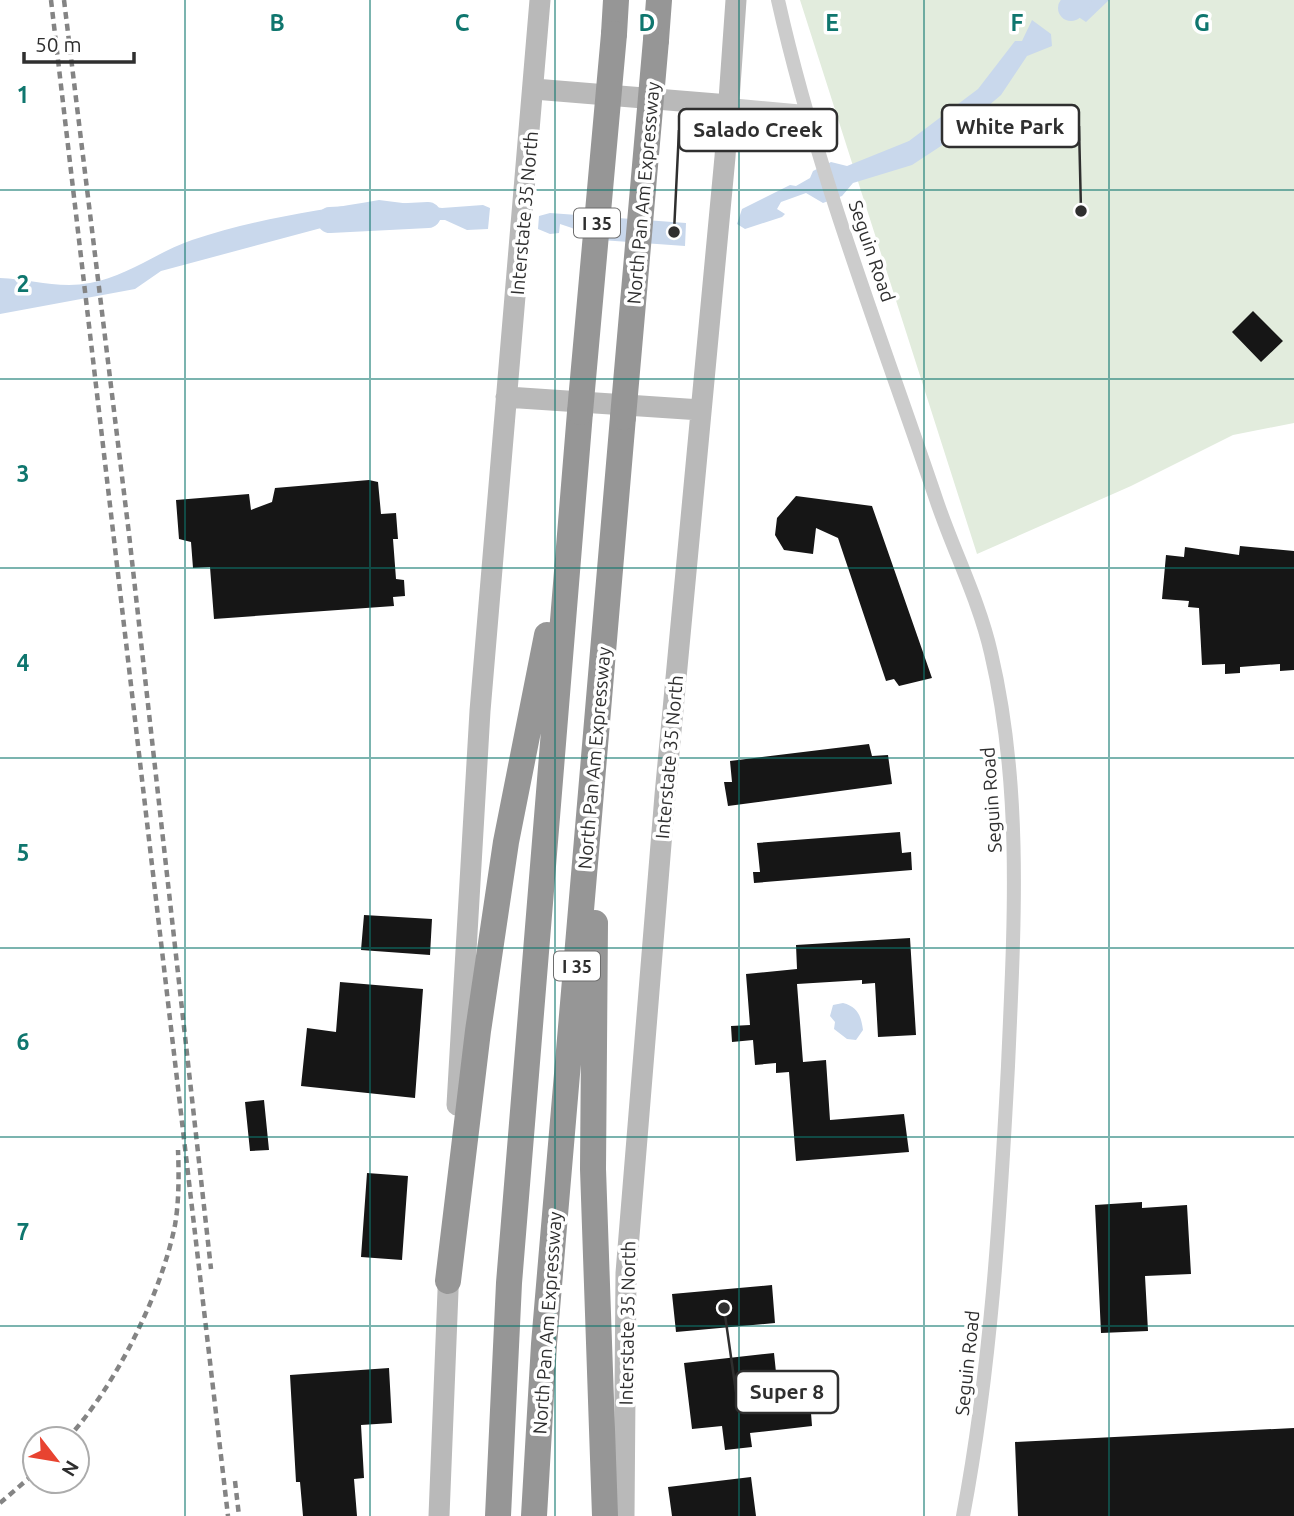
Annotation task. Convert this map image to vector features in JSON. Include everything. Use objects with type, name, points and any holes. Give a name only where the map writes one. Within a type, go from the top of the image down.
[{"type":"highway","name":"North Pan Am Expressway","points":[[498,1516],[509,1283],[573,495],[617,0]]},
{"type":"highway","name":"North Pan Am Expressway","points":[[534,1516],[544,1344],[659,0]]},
{"type":"highway","points":[[448,1281],[478,1031],[506,842],[573,495]]},
{"type":"highway","points":[[587,842],[595,932],[593,1169],[605,1516]]},
{"type":"main road","name":"Interstate 35 North","points":[[439,1516],[448,1281],[480,711],[540,0]]},
{"type":"main road","name":"Interstate 35 North","points":[[624,1516],[626,1273],[736,0]]},
{"type":"main road","points":[[534,89],[729,105]]},
{"type":"main road","points":[[506,397],[701,410]]},
{"type":"street","name":"Seguin Road","points":[[778,0],[805,111],[838,213],[991,651],[1011,771],[1015,892],[992,1327],[979,1426],[963,1516]]},
{"type":"street","points":[[729,105],[805,111]]},
{"type":"green space","points":[[800,0],[1294,0],[1294,423],[1233,435],[1131,486],[977,554]]},
{"type":"water","points":[[1069,0],[1109,0],[1086,22],[1077,16]]},
{"type":"water","points":[[1032,20],[1051,34],[1052,46],[1027,56],[1001,95],[941,146],[912,165],[853,183],[842,196],[823,203],[806,193],[781,202],[777,209],[785,214],[782,217],[745,229],[737,224],[742,209],[790,185],[796,186],[810,178],[813,171],[831,162],[847,166],[909,141],[978,89],[1015,41],[1022,41]]},
{"type":"water","points":[[379,200],[442,208],[483,205],[490,208],[488,229],[467,230],[445,220],[403,220],[381,212],[161,271],[135,289],[0,314],[0,278],[56,284],[90,283],[129,270],[179,245],[238,226]]},
{"type":"water","points":[[550,213],[686,223],[685,246],[587,239],[572,228],[560,224],[559,233],[550,234],[538,229],[539,216]]},
{"type":"water","points":[[843,1003],[852,1007],[860,1016],[863,1030],[856,1040],[847,1039],[834,1029],[835,1022],[830,1016],[833,1005]]},
{"type":"building","points":[[1253,311],[1283,341],[1261,362],[1232,332]]},
{"type":"building","points":[[369,480],[378,482],[381,514],[396,513],[398,539],[393,539],[396,579],[404,580],[405,596],[393,597],[394,606],[214,619],[210,567],[193,568],[191,542],[179,539],[176,500],[249,494],[251,510],[272,502],[275,488]]},
{"type":"building","points":[[796,496],[872,506],[932,678],[899,686],[894,679],[886,681],[838,538],[816,528],[813,554],[784,550],[775,535],[777,518]]},
{"type":"building","points":[[1240,546],[1294,551],[1294,670],[1280,671],[1280,664],[1240,667],[1240,673],[1225,674],[1225,664],[1202,665],[1199,608],[1188,607],[1189,601],[1162,599],[1166,555],[1184,557],[1185,547],[1239,555]]},
{"type":"building","points":[[869,744],[872,756],[888,755],[892,784],[728,806],[724,782],[732,782],[730,761]]},
{"type":"building","points":[[900,832],[902,853],[911,852],[912,870],[754,883],[753,872],[760,872],[757,843]]},
{"type":"building","points":[[364,915],[432,919],[430,955],[361,950]]},
{"type":"building","points":[[910,938],[916,1035],[878,1037],[875,983],[862,984],[862,980],[797,984],[803,1062],[826,1060],[830,1120],[904,1114],[909,1152],[796,1161],[789,1072],[776,1073],[776,1063],[755,1065],[753,1040],[732,1042],[731,1026],[750,1025],[746,974],[797,969],[796,945]]},
{"type":"building","points":[[340,982],[423,989],[415,1098],[301,1086],[307,1028],[336,1032]]},
{"type":"building","points":[[264,1100],[269,1150],[250,1151],[245,1102]]},
{"type":"building","points":[[367,1173],[408,1176],[402,1260],[361,1257]]},
{"type":"building","points":[[1142,1202],[1142,1208],[1187,1205],[1191,1274],[1145,1276],[1148,1331],[1101,1333],[1095,1205]]},
{"type":"building","points":[[772,1285],[775,1323],[676,1332],[672,1294]]},
{"type":"building","points":[[774,1353],[777,1382],[796,1379],[800,1414],[811,1413],[812,1426],[750,1433],[752,1447],[725,1450],[722,1426],[692,1429],[684,1363]]},
{"type":"building","points":[[389,1368],[392,1423],[361,1425],[364,1478],[354,1479],[357,1516],[303,1516],[300,1482],[296,1482],[290,1375]]},
{"type":"building","points":[[1294,1428],[1294,1516],[1018,1516],[1015,1442]]},
{"type":"building","points":[[751,1477],[756,1516],[672,1516],[668,1487]]},
{"type":"waterway","points":[[1071,8],[1079,0]]},
{"type":"waterway","points":[[330,220],[428,215]]},
{"type":"railway","points":[[51,0],[228,1516]]},
{"type":"railway","points":[[64,0],[129,534],[211,1269]]},
{"type":"railway","points":[[79,1425],[119,1367],[159,1281],[175,1225],[178,1150]]},
{"type":"railway","points":[[235,1481],[239,1516]]},
{"type":"railway","points":[[0,1503],[21,1485]]},
{"type":"place","name":"White Park","points":[[1081,211]]},
{"type":"place","name":"Salado Creek","points":[[674,232]]},
{"type":"place","name":"Super 8","points":[[724,1308]]}]
